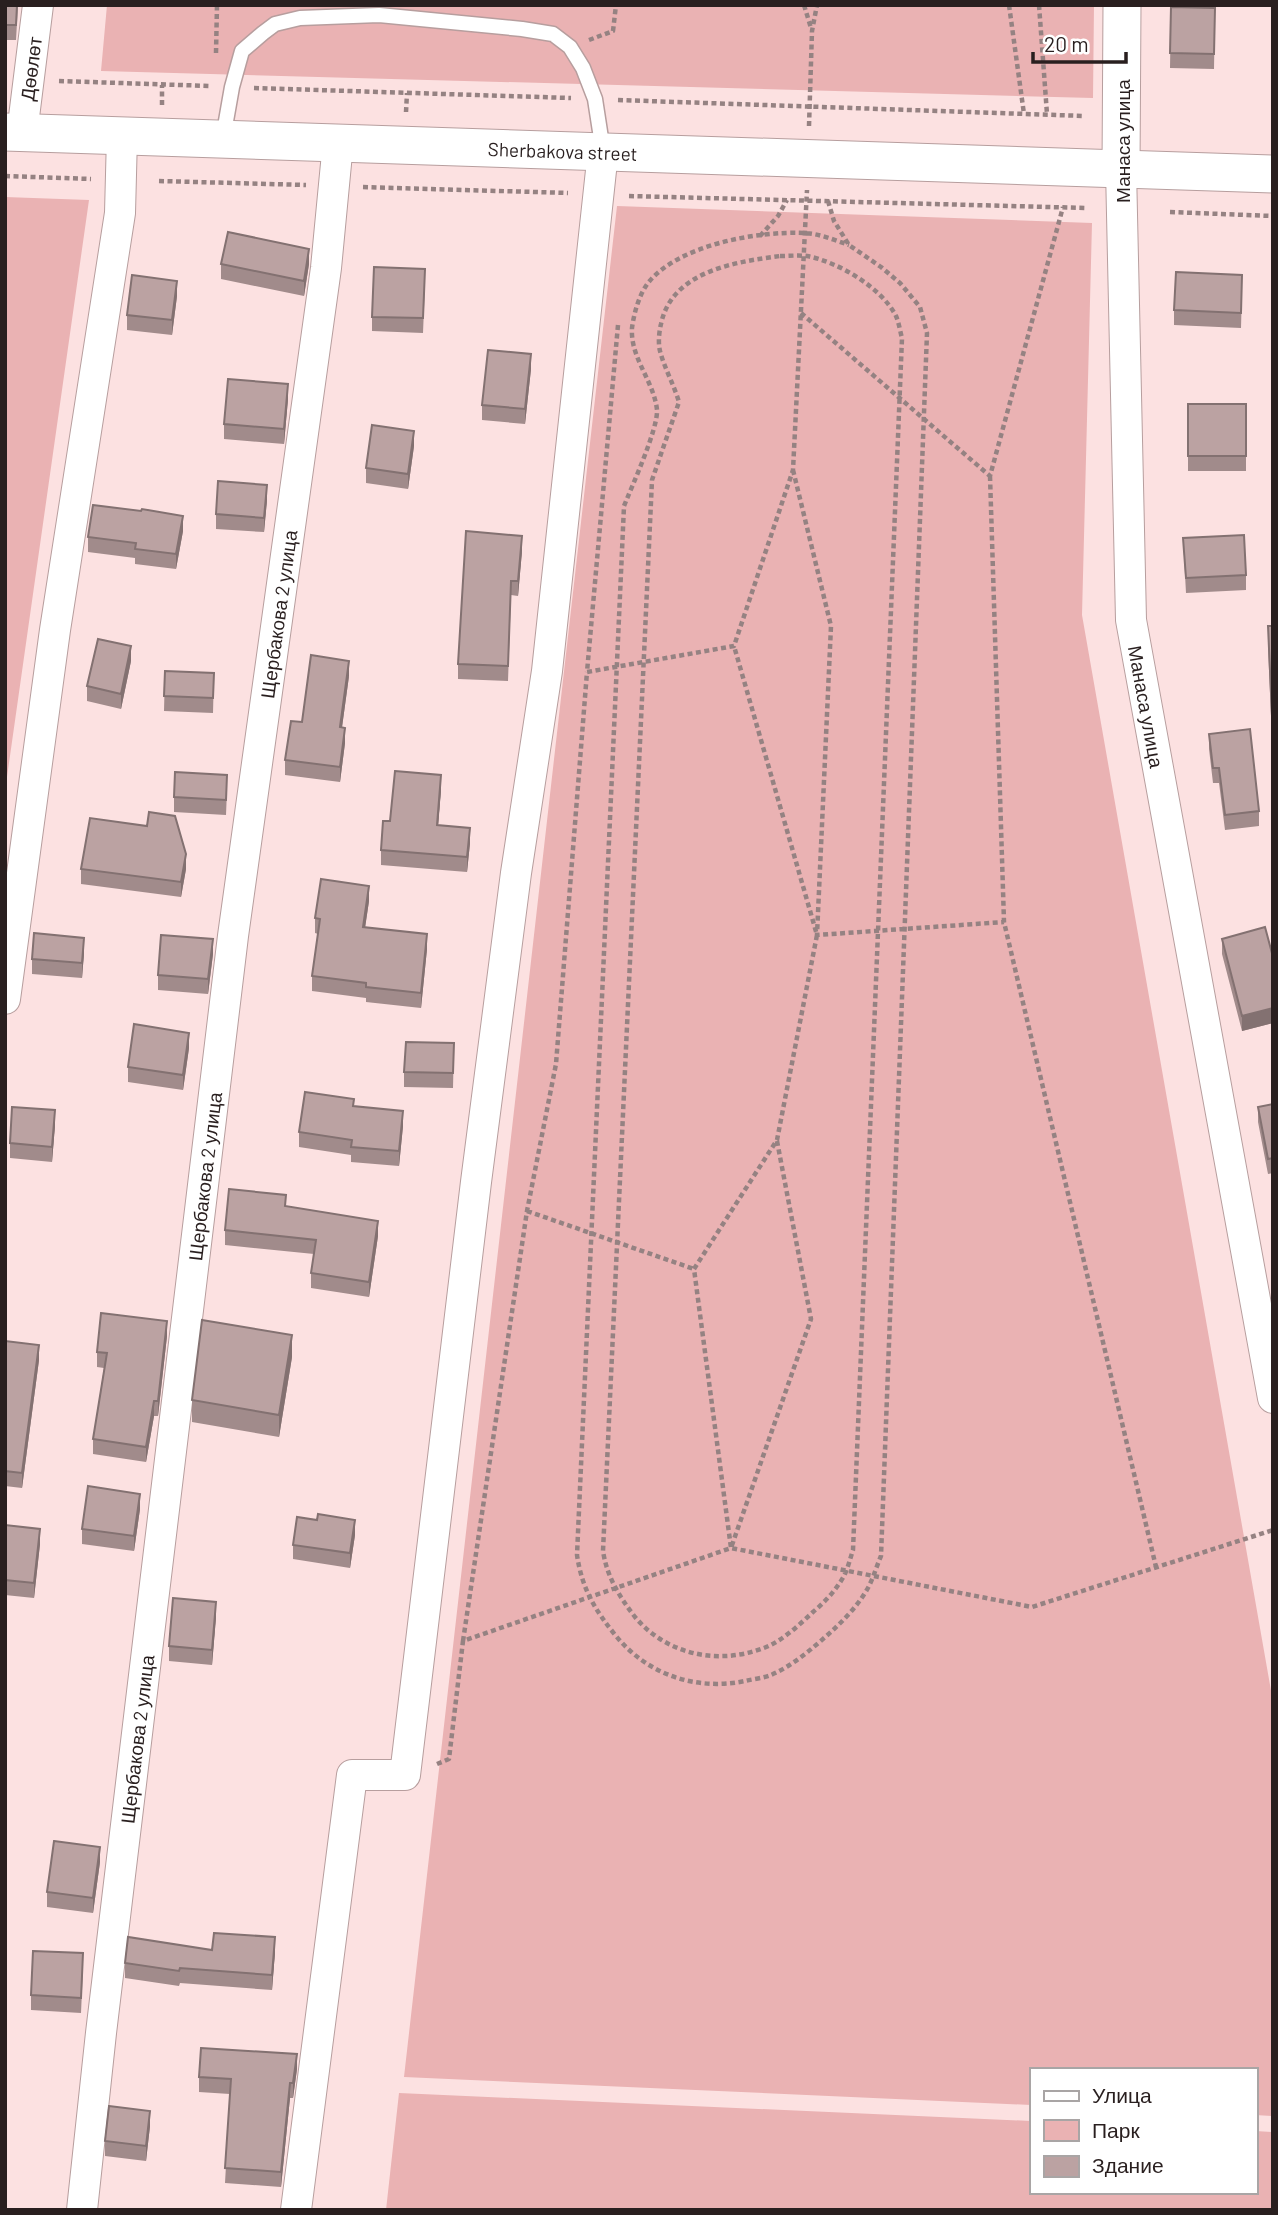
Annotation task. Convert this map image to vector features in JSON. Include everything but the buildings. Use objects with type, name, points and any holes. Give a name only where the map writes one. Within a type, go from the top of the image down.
[{"type":"street","name":"Дөөлөт","points":[[14,132],[29,80],[38,5]]},
{"type":"street","name":"Манаса улица","points":[[1122,5],[1121,169],[1131,620],[1273,1398]]},
{"type":"street","name":"Sherbakova street","points":[[14,132],[1273,174]]},
{"type":"street","points":[[5,999],[55,630],[120,213],[122,136]]},
{"type":"street","name":"Щербакова 2 улица","points":[[82,2210],[102,2019],[233,936],[322,295],[338,143]]},
{"type":"street","points":[[296,2210],[352,1775],[405,1776],[474,1195],[516,873],[547,671],[603,152]]},
{"type":"lane","points":[[223,139],[232,87],[242,51],[275,24],[300,18],[379,15],[553,34],[570,47],[583,68],[595,99],[603,152]]},
{"type":"path","points":[[214,86],[217,5]]},
{"type":"path","points":[[570,47],[613,31],[616,5]]},
{"type":"path","points":[[804,5],[812,31]]},
{"type":"path","points":[[809,128],[812,31],[817,5]]},
{"type":"path","points":[[1009,5],[1024,114]]},
{"type":"path","points":[[1039,5],[1047,114]]},
{"type":"path","points":[[29,80],[1085,116]]},
{"type":"path","points":[[161,115],[162,85]]},
{"type":"path","points":[[405,116],[407,93]]},
{"type":"path","points":[[5,176],[96,179]]},
{"type":"path","points":[[159,181],[580,194]]},
{"type":"path","points":[[807,182],[793,470],[734,646],[817,935]]},
{"type":"path","points":[[622,196],[1087,208]]},
{"type":"path","points":[[628,210],[630,196]]},
{"type":"path","points":[[759,236],[778,216],[787,200]]},
{"type":"path","points":[[828,201],[834,221],[849,245]]},
{"type":"path","points":[[1063,207],[990,476],[1004,922],[1156,1567]]},
{"type":"path","points":[[1171,212],[1273,216]]},
{"type":"path","points":[[805,233],[849,245],[891,275],[920,307],[928,333],[881,1556],[869,1586],[849,1614],[812,1649],[771,1675],[729,1684],[685,1682],[651,1668],[624,1645],[600,1616],[590,1597],[581,1579],[577,1555],[624,506],[652,433],[657,411],[633,349],[632,329],[637,303],[649,282],[690,253],[759,236],[805,233]]},
{"type":"path","points":[[804,256],[820,259],[848,271],[880,297],[896,316],[902,338],[900,398],[853,1550],[846,1570],[828,1599],[796,1628],[762,1649],[729,1656],[693,1654],[664,1643],[642,1624],[615,1588],[606,1570],[603,1550],[652,480],[679,402],[660,351],[659,334],[663,313],[673,296],[706,272],[754,260],[804,256]]},
{"type":"path","points":[[801,313],[990,476]]},
{"type":"path","points":[[405,1776],[449,1759],[463,1641],[527,1211],[556,1064],[619,318]]},
{"type":"path","points":[[732,1548],[694,1269],[777,1140],[817,935],[831,626],[793,470]]},
{"type":"path","points":[[587,672],[734,646]]},
{"type":"path","points":[[817,935],[1004,922]]},
{"type":"path","points":[[732,1548],[811,1319],[777,1140]]},
{"type":"path","points":[[527,1211],[694,1269]]},
{"type":"path","points":[[463,1641],[732,1548],[1032,1607],[1273,1530]]},
{"type":"green space","points":[[107,5],[1094,5],[1093,98],[101,71]]},
{"type":"green space","points":[[5,197],[89,200],[5,791]]},
{"type":"green space","points":[[617,206],[1092,223],[1082,615],[1273,1702],[1273,2116],[1257,2115],[1257,2068],[1030,2068],[1030,2105],[404,2077]]},
{"type":"green space","points":[[399,2093],[1030,2121],[1030,2194],[1257,2194],[1257,2131],[1273,2132],[1273,2210],[386,2210]]}]
